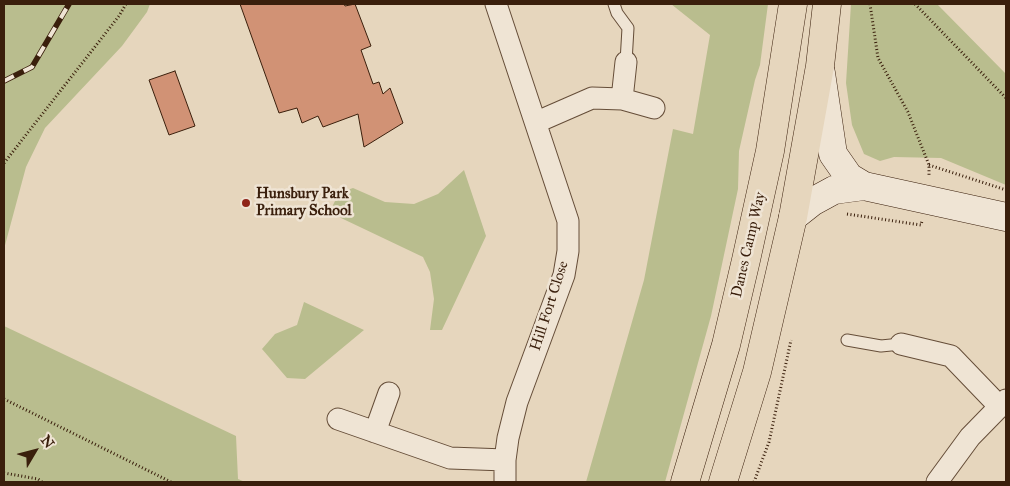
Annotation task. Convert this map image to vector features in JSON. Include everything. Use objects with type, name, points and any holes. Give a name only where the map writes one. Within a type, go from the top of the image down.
[{"type":"highway","name":"Danes Camp Way","points":[[686,482],[726,345],[746,260],[770,151],[793,4]]},
{"type":"highway","points":[[723,482],[757,372],[793,217],[820,66],[828,4]]},
{"type":"street","name":"Hill Fort Close","points":[[496,4],[537,122],[568,221],[568,251],[564,275],[517,402],[504,460],[505,482]]},
{"type":"street","points":[[622,99],[626,62]]},
{"type":"street","points":[[820,66],[833,154],[848,176],[864,186]]},
{"type":"street","points":[[537,122],[592,98],[622,99],[654,108]]},
{"type":"street","points":[[793,217],[812,202],[834,190],[864,186],[1006,217]]},
{"type":"street","points":[[901,344],[951,356],[1003,404],[970,437],[938,482]]},
{"type":"street","points":[[375,432],[389,393]]},
{"type":"street","points":[[338,419],[450,458],[504,460]]},
{"type":"lane","points":[[614,4],[616,13],[628,28],[626,62]]},
{"type":"lane","points":[[847,340],[881,346],[901,344]]},
{"type":"path","points":[[4,163],[126,4]]},
{"type":"path","points":[[838,216],[847,214],[921,225],[929,200],[929,165],[908,112],[878,58],[870,4]]},
{"type":"path","points":[[915,4],[1006,98]]},
{"type":"path","points":[[929,165],[1006,190]]},
{"type":"path","points":[[754,482],[768,442],[791,337]]},
{"type":"path","points":[[4,399],[171,482]]},
{"type":"path","points":[[4,473],[38,479],[42,482]]},
{"type":"green space","points":[[4,4],[150,4],[147,12],[122,46],[45,128],[26,167],[4,249]]},
{"type":"green space","points":[[671,4],[768,4],[760,65],[739,151],[738,189],[711,316],[665,482],[586,482],[644,280],[673,129],[693,134],[710,35]]},
{"type":"green space","points":[[851,4],[937,4],[1006,74],[1006,185],[941,158],[894,157],[880,161],[864,154],[852,125],[846,83]]},
{"type":"green space","points":[[464,170],[486,236],[442,330],[430,330],[434,299],[430,272],[423,257],[341,218],[333,205],[339,193],[353,188],[385,202],[414,204],[438,194]]},
{"type":"green space","points":[[304,302],[364,330],[305,379],[287,378],[262,349],[275,334],[297,325]]},
{"type":"green space","points":[[4,326],[236,436],[238,479],[245,482],[4,482]]},
{"type":"building","points":[[240,4],[344,4],[345,6],[355,4],[371,46],[361,50],[373,84],[379,82],[383,94],[390,88],[403,123],[364,147],[358,114],[323,127],[318,116],[302,123],[297,108],[279,113]]},
{"type":"building","points":[[175,71],[195,126],[169,135],[149,80]]},
{"type":"railway","points":[[4,81],[32,67],[69,4]]},
{"type":"place","name":"Hunsbury Park Primary School","points":[[246,203]]}]
